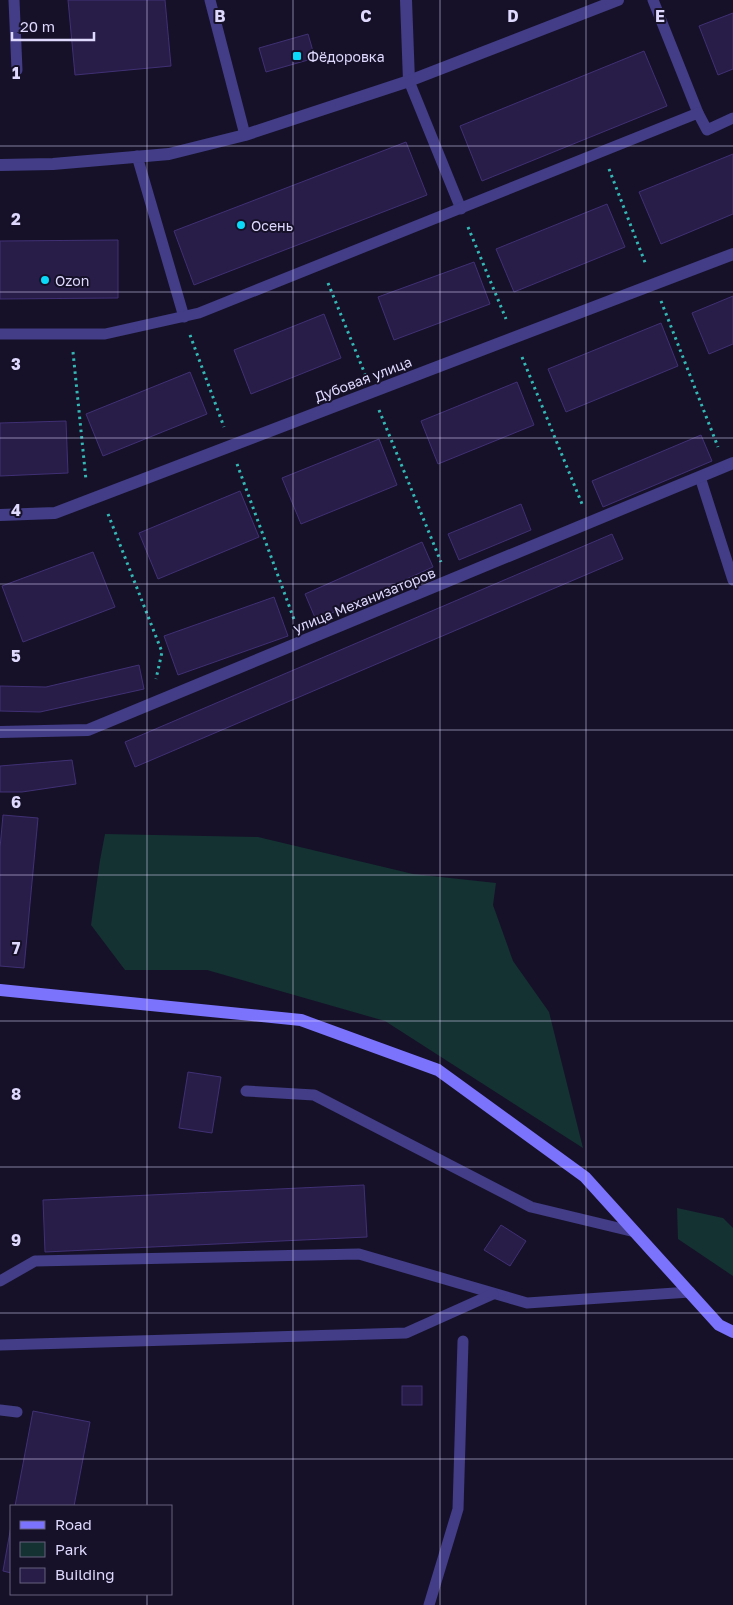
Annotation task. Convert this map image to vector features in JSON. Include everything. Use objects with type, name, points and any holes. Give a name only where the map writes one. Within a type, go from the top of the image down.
[{"type":"street","points":[[406,0],[409,82]]},
{"type":"street","points":[[0,164],[53,164],[169,154],[245,135],[409,82],[618,0]]},
{"type":"street","name":"Дубовая улица","points":[[0,515],[55,513],[733,254]]},
{"type":"street","name":"улица Механизаторов","points":[[0,732],[88,730],[729,465]]},
{"type":"street","points":[[0,990],[301,1020],[438,1070],[585,1177],[719,1325],[733,1332]]},
{"type":"lane","points":[[14,0],[17,70]]},
{"type":"lane","points":[[210,0],[245,135]]},
{"type":"lane","points":[[653,0],[698,113],[707,130],[733,118]]},
{"type":"lane","points":[[409,82],[461,209]]},
{"type":"lane","points":[[0,334],[105,334],[199,313],[698,113]]},
{"type":"lane","points":[[138,156],[184,317]]},
{"type":"lane","points":[[700,477],[733,580]]},
{"type":"lane","points":[[246,1091],[314,1095],[531,1206],[635,1232]]},
{"type":"lane","points":[[0,1281],[35,1261],[360,1254],[527,1304],[690,1292]]},
{"type":"lane","points":[[0,1345],[406,1333],[493,1294]]},
{"type":"lane","points":[[429,1605],[458,1509],[463,1341]]},
{"type":"lane","points":[[0,1410],[17,1412]]},
{"type":"path","points":[[602,153],[729,465]]},
{"type":"path","points":[[461,209],[590,523]]},
{"type":"path","points":[[320,265],[449,581]]},
{"type":"path","points":[[184,317],[302,642]]},
{"type":"path","points":[[71,334],[88,501]]},
{"type":"path","points":[[100,496],[162,652],[150,704]]},
{"type":"green space","points":[[105,834],[258,837],[413,874],[496,883],[493,905],[513,961],[549,1012],[583,1148],[385,1021],[207,970],[125,970],[91,925]]},
{"type":"green space","points":[[677,1208],[723,1218],[733,1228],[733,1276],[678,1239]]},
{"type":"building","points":[[68,0],[165,0],[171,66],[75,75]]},
{"type":"building","points":[[733,13],[733,69],[718,75],[699,26]]},
{"type":"building","points":[[308,34],[315,58],[266,72],[259,48]]},
{"type":"building","points":[[644,51],[667,106],[482,181],[460,126]]},
{"type":"building","points":[[406,142],[427,195],[194,285],[174,231]]},
{"type":"building","points":[[733,154],[733,214],[661,244],[639,192]]},
{"type":"building","points":[[607,204],[625,247],[514,292],[496,249]]},
{"type":"building","points":[[118,240],[118,298],[0,299],[0,241]]},
{"type":"building","points":[[474,262],[490,304],[394,340],[378,297]]},
{"type":"building","points":[[733,296],[733,344],[709,354],[692,313]]},
{"type":"building","points":[[324,314],[341,358],[251,394],[234,350]]},
{"type":"building","points":[[661,323],[678,366],[566,412],[548,369]]},
{"type":"building","points":[[190,372],[207,414],[103,456],[86,414]]},
{"type":"building","points":[[517,382],[534,425],[438,464],[421,421]]},
{"type":"building","points":[[66,421],[68,473],[0,476],[0,423]]},
{"type":"building","points":[[701,435],[712,461],[603,507],[592,481]]},
{"type":"building","points":[[379,439],[397,485],[301,524],[282,478]]},
{"type":"building","points":[[240,491],[259,537],[158,579],[139,533]]},
{"type":"building","points":[[521,504],[531,530],[459,560],[448,534]]},
{"type":"building","points":[[612,534],[623,559],[135,767],[125,742]]},
{"type":"building","points":[[422,542],[433,567],[316,620],[305,594]]},
{"type":"building","points":[[93,552],[115,607],[23,642],[2,586]]},
{"type":"building","points":[[274,597],[288,636],[178,675],[164,636]]},
{"type":"building","points":[[139,665],[144,689],[40,712],[0,711],[0,686],[46,687]]},
{"type":"building","points":[[72,760],[76,784],[22,792],[0,792],[0,766]]},
{"type":"building","points":[[3,815],[38,818],[24,968],[0,966],[0,848]]},
{"type":"building","points":[[188,1072],[221,1077],[212,1133],[179,1128]]},
{"type":"building","points":[[364,1185],[367,1237],[45,1252],[43,1200]]},
{"type":"building","points":[[501,1225],[526,1241],[510,1266],[484,1250]]},
{"type":"building","points":[[402,1386],[422,1386],[422,1405],[402,1405]]},
{"type":"building","points":[[33,1411],[90,1422],[74,1505],[15,1505]]},
{"type":"building","points":[[10,1532],[10,1573],[3,1571]]},
{"type":"place","name":"Фёдоровка","points":[[297,56]]},
{"type":"place","name":"Осень","points":[[241,225]]},
{"type":"place","name":"Ozon","points":[[45,280]]}]
